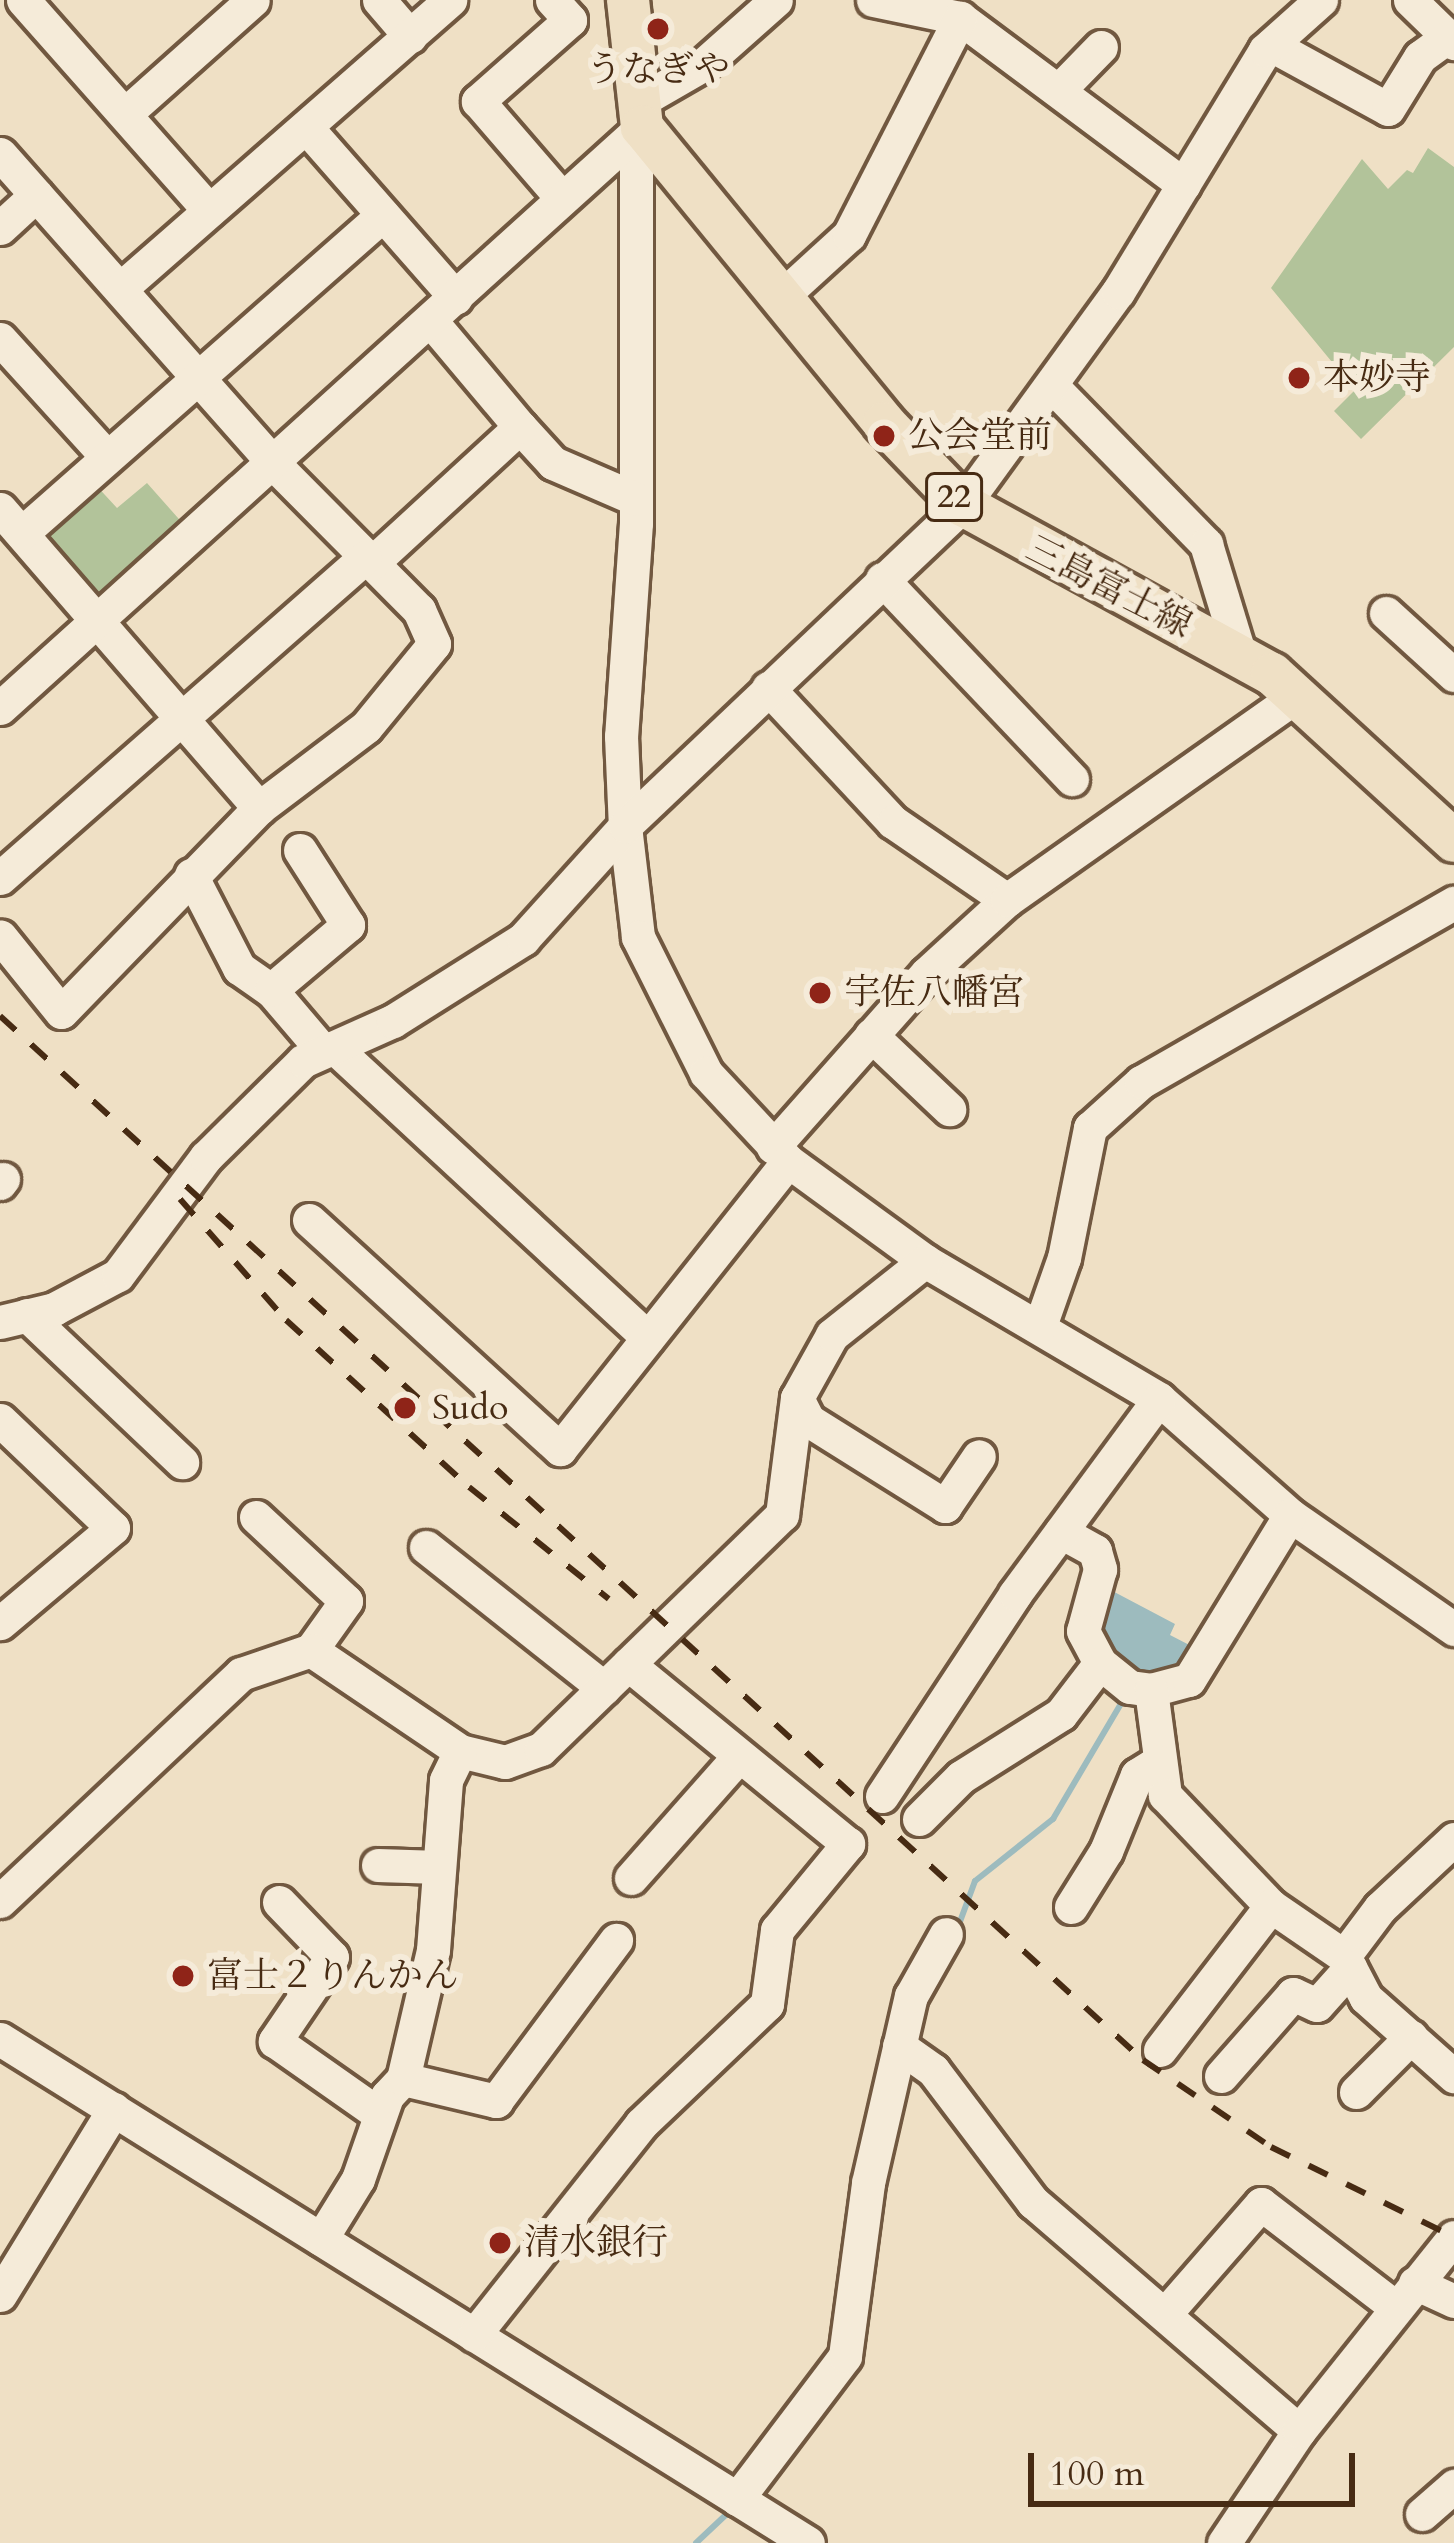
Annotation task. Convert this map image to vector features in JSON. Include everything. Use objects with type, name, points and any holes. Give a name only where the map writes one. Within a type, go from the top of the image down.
[{"type":"main road","points":[[628,0],[641,114]]},
{"type":"main road","name":"三島富士線","points":[[641,114],[780,298],[963,505],[1240,655],[1296,696],[1454,841]]},
{"type":"street","points":[[23,0],[209,211]]},
{"type":"street","points":[[125,114],[254,0]]},
{"type":"street","points":[[379,0],[410,36]]},
{"type":"street","points":[[120,289],[450,0]]},
{"type":"street","points":[[552,0],[570,20],[478,101],[560,196]]},
{"type":"street","points":[[0,709],[432,322],[641,114],[776,0]]},
{"type":"street","points":[[873,0],[959,19],[1184,185]]},
{"type":"street","points":[[182,1462],[14,1319],[118,1275],[139,1257],[206,1157],[329,1049],[523,938],[625,826],[963,505],[1052,386],[1271,45],[1322,0]]},
{"type":"street","points":[[1271,45],[1388,110],[1420,57],[1451,40],[1410,0]]},
{"type":"street","points":[[780,298],[849,235],[959,19]]},
{"type":"street","points":[[1059,90],[1101,47]]},
{"type":"street","points":[[641,114],[635,147],[636,499],[622,717],[625,826],[638,937],[706,1073],[780,1154],[925,1261],[1159,1399],[1290,1515],[1454,1629]]},
{"type":"street","points":[[306,127],[456,298]]},
{"type":"street","points":[[0,154],[276,466],[418,610],[434,644],[366,727],[259,808],[61,1012],[0,936]]},
{"type":"street","points":[[0,228],[36,195]]},
{"type":"street","points":[[259,808],[11,521],[107,457],[382,215]]},
{"type":"street","points":[[432,322],[553,463],[636,499]]},
{"type":"street","points":[[0,339],[107,457]]},
{"type":"street","points":[[1052,386],[1206,544],[1240,655]]},
{"type":"street","points":[[0,878],[520,427]]},
{"type":"street","points":[[882,579],[1072,779]]},
{"type":"street","points":[[1386,613],[1454,675]]},
{"type":"street","points":[[767,688],[893,822],[1007,900]]},
{"type":"street","points":[[310,1220],[560,1449],[872,1035],[1007,900],[1296,696]]},
{"type":"street","points":[[272,990],[348,925],[300,850]]},
{"type":"street","points":[[190,875],[238,968],[272,990],[329,1049],[648,1338]]},
{"type":"street","points":[[1040,1326],[1064,1258],[1090,1129],[1141,1082],[1454,902]]},
{"type":"street","points":[[872,1035],[949,1109]]},
{"type":"street","points":[[311,1650],[460,1751],[505,1762],[541,1749],[782,1515],[797,1398],[832,1335],[925,1261]]},
{"type":"street","points":[[797,1398],[808,1420],[945,1506],[980,1456]]},
{"type":"street","points":[[882,1796],[1061,1532],[1159,1399]]},
{"type":"street","points":[[0,1420],[113,1528],[0,1624]]},
{"type":"street","points":[[1061,1532],[1094,1551],[1100,1569],[1083,1631],[1100,1663],[1130,1687],[1151,1690],[1189,1680],[1290,1515]]},
{"type":"street","points":[[0,1901],[241,1674],[311,1650],[346,1601],[256,1517]]},
{"type":"street","points":[[425,1547],[739,1756],[848,1844],[842,1859],[777,1930],[767,2004],[641,2124],[474,2336]]},
{"type":"street","points":[[919,1820],[961,1777],[1060,1714],[1100,1663]]},
{"type":"street","points":[[1151,1690],[1165,1795],[1271,1906],[1347,1962],[1366,1998],[1454,2075]]},
{"type":"street","points":[[321,2239],[358,2179],[379,2114],[403,2079],[433,1950],[446,1780],[460,1751]]},
{"type":"street","points":[[631,1878],[739,1756]]},
{"type":"street","points":[[1071,1907],[1106,1851],[1137,1775],[1158,1762]]},
{"type":"street","points":[[1221,2076],[1293,1994],[1317,2005],[1380,1908],[1454,1839]]},
{"type":"street","points":[[378,1865],[439,1867]]},
{"type":"street","points":[[278,1902],[332,1957],[275,2041],[379,2114]]},
{"type":"street","points":[[1160,2050],[1271,1906]]},
{"type":"street","points":[[737,2499],[845,2356],[868,2183],[899,2046],[911,1996],[946,1934]]},
{"type":"street","points":[[403,2079],[496,2101],[616,1940]]},
{"type":"street","points":[[1356,2092],[1411,2037]]},
{"type":"street","points":[[0,2038],[808,2543]]},
{"type":"street","points":[[899,2046],[933,2069],[1033,2202],[1299,2431]]},
{"type":"street","points":[[0,2295],[114,2110]]},
{"type":"street","points":[[1165,2314],[1261,2204],[1404,2295],[1454,2301]]},
{"type":"street","points":[[1224,2543],[1299,2431],[1454,2237]]},
{"type":"street","points":[[1422,2514],[1454,2486]]},
{"type":"green space","points":[[1428,148],[1454,167],[1454,347],[1361,439],[1334,411],[1355,390],[1271,288],[1362,159],[1388,189],[1407,170],[1413,173]]},
{"type":"green space","points":[[93,482],[117,508],[147,483],[186,527],[106,599],[92,597],[40,538]]},
{"type":"water","points":[[1103,1586],[1175,1624],[1170,1635],[1199,1650],[1188,1668],[1146,1682],[1110,1664],[1093,1606]]},
{"type":"waterway","points":[[958,1927],[975,1881],[1053,1819],[1126,1695]]},
{"type":"waterway","points":[[696,2543],[730,2511]]},
{"type":"railway","points":[[0,1016],[1143,2060],[1271,2147],[1454,2237]]},
{"type":"railway","points":[[180,1199],[286,1320],[469,1487],[609,1599]]},
{"type":"place","name":"うなぎや","points":[[658,29]]},
{"type":"place","name":"本妙寺","points":[[1299,378]]},
{"type":"place","name":"公会堂前","points":[[884,436]]},
{"type":"place","name":"宇佐八幡宮","points":[[820,993]]},
{"type":"place","name":"Sudo","points":[[405,1408]]},
{"type":"place","name":"富士２りんかん","points":[[183,1976]]},
{"type":"place","name":"清水銀行","points":[[500,2243]]}]
